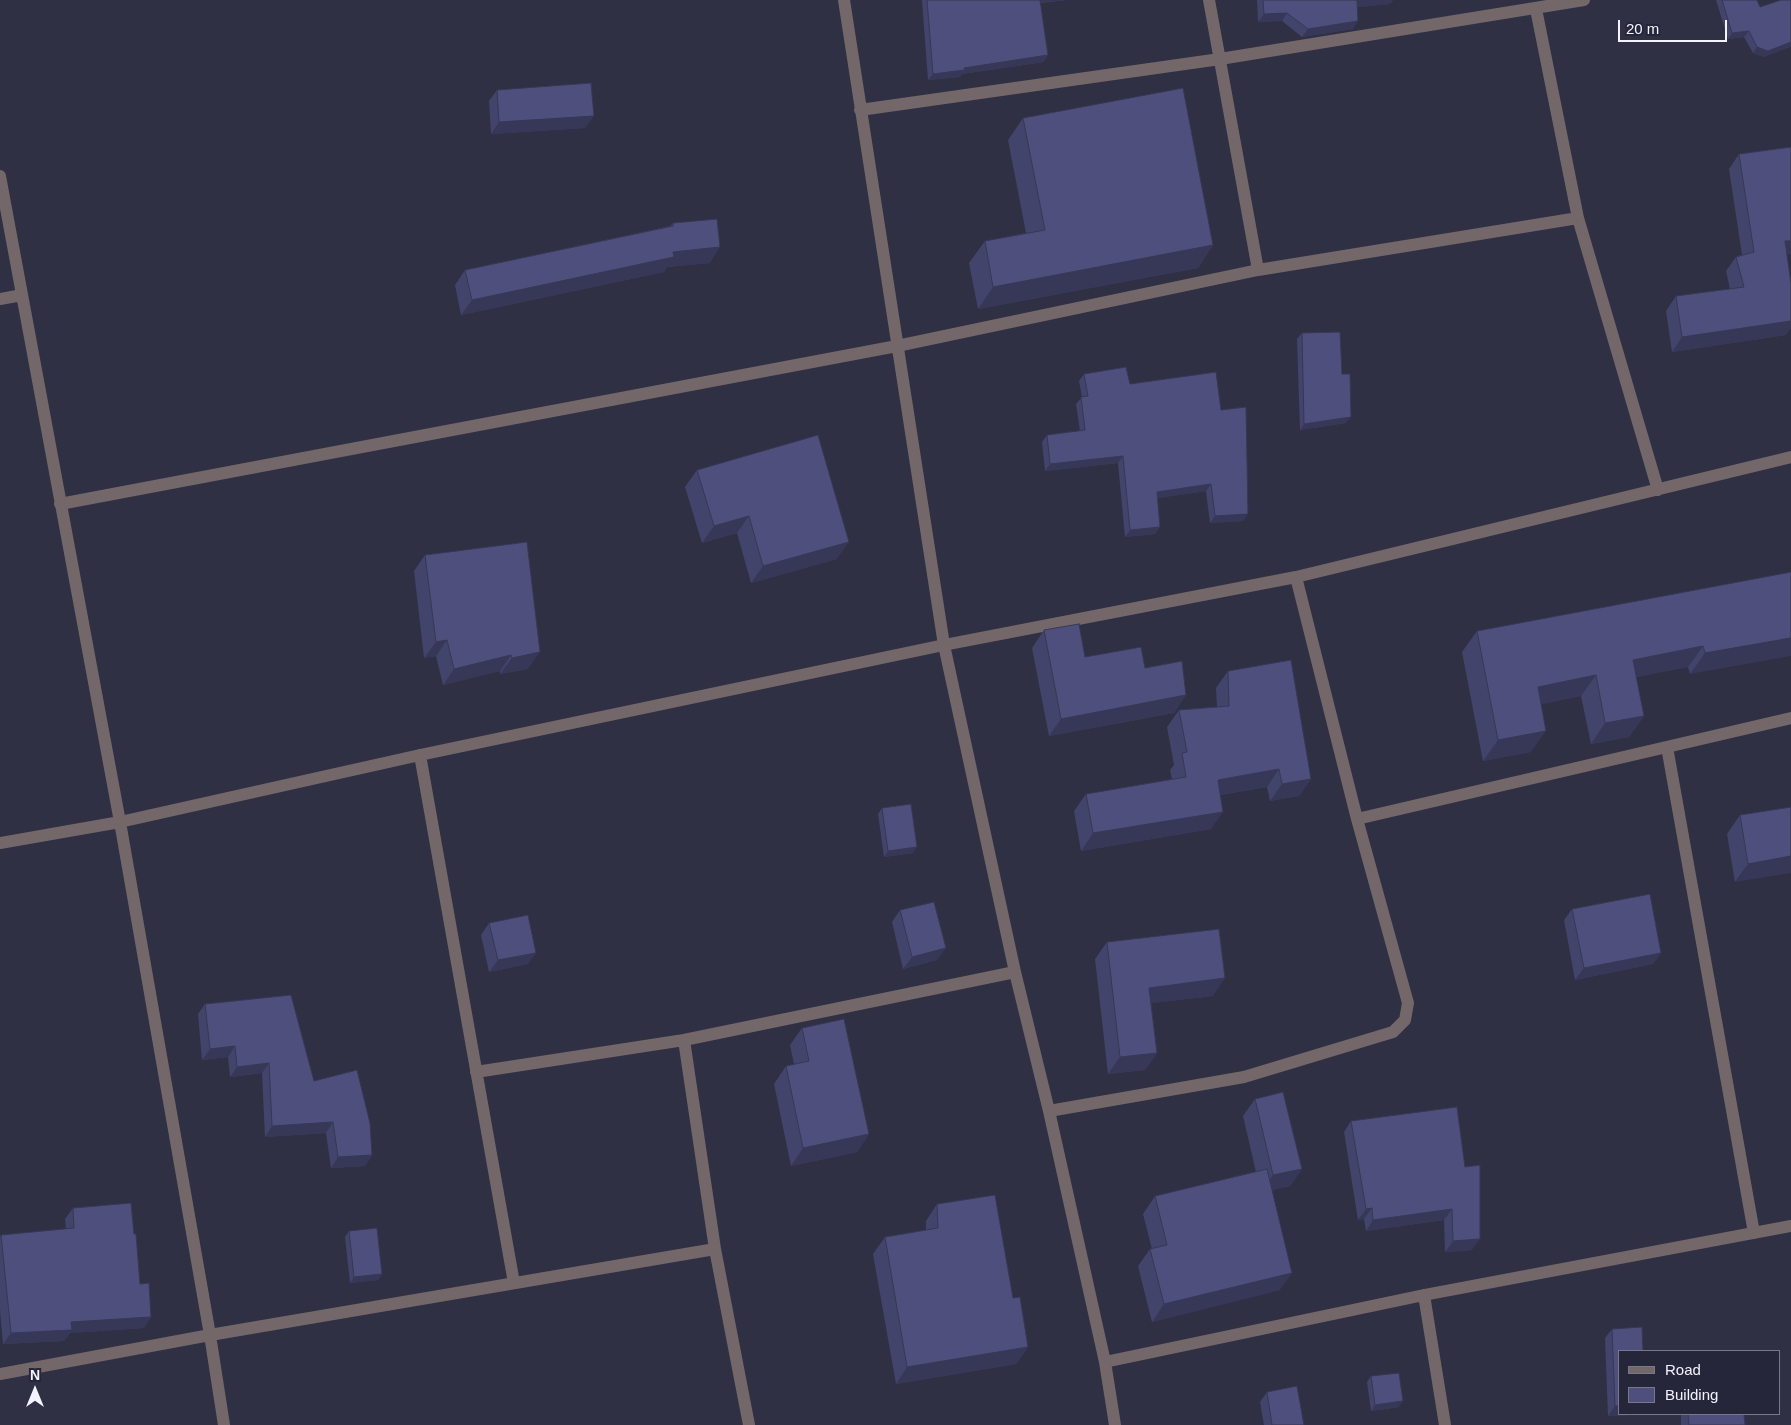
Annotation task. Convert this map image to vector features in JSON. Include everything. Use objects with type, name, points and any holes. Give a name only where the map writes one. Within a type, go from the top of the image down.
[{"type":"street","points":[[844,0],[944,645],[1015,972],[1049,1111],[1105,1362],[1115,1425]]},
{"type":"street","points":[[1209,0],[1258,270]]},
{"type":"street","points":[[860,110],[1220,59],[1584,0]]},
{"type":"street","points":[[1536,9],[1578,218],[1658,490]]},
{"type":"street","points":[[0,176],[120,822],[210,1335],[224,1425]]},
{"type":"street","points":[[60,504],[897,346],[1258,270],[1578,218]]},
{"type":"street","points":[[0,299],[22,295]]},
{"type":"street","points":[[0,843],[120,822],[420,755],[944,645],[1296,577],[1791,457]]},
{"type":"street","points":[[1049,1111],[1244,1077],[1393,1032],[1405,1020],[1408,1003],[1357,819],[1296,577]]},
{"type":"street","points":[[1357,819],[1791,718]]},
{"type":"street","points":[[1667,747],[1754,1233]]},
{"type":"street","points":[[420,755],[514,1283]]},
{"type":"street","points":[[476,1072],[684,1040],[1015,972]]},
{"type":"street","points":[[684,1040],[715,1249],[749,1425]]},
{"type":"street","points":[[1105,1362],[1424,1295],[1791,1226]]},
{"type":"street","points":[[0,1374],[210,1335],[715,1249]]},
{"type":"street","points":[[1424,1295],[1445,1425]]},
{"type":"building","points":[[927,0],[1040,0],[1048,55],[933,74]]},
{"type":"building","points":[[1263,0],[1357,0],[1358,21],[1308,29],[1287,13],[1264,14]]},
{"type":"building","points":[[1722,0],[1757,0],[1760,7],[1781,0],[1791,0],[1791,42],[1768,51],[1757,47],[1749,31],[1732,33]]},
{"type":"building","points":[[591,83],[594,116],[499,122],[497,90]]},
{"type":"building","points":[[1183,88],[1213,245],[993,287],[985,241],[1045,230],[1023,118]]},
{"type":"building","points":[[1791,147],[1791,241],[1785,241],[1791,283],[1791,321],[1682,337],[1676,296],[1744,287],[1736,257],[1754,252],[1739,154]]},
{"type":"building","points":[[717,219],[720,247],[673,252],[674,257],[472,300],[465,270],[673,226],[673,223]]},
{"type":"building","points":[[1340,332],[1342,374],[1350,374],[1351,417],[1304,424],[1302,333]]},
{"type":"building","points":[[1126,367],[1130,384],[1216,372],[1221,410],[1246,407],[1248,514],[1215,516],[1211,484],[1157,492],[1160,527],[1130,530],[1123,456],[1050,464],[1047,435],[1085,430],[1081,397],[1088,396],[1084,374]]},
{"type":"building","points":[[818,435],[849,542],[763,566],[749,516],[714,526],[697,470]]},
{"type":"building","points":[[527,542],[540,652],[512,658],[511,655],[454,669],[447,640],[436,642],[425,555]]},
{"type":"building","points":[[1791,572],[1791,638],[1705,653],[1703,646],[1633,660],[1644,716],[1605,723],[1596,675],[1538,687],[1546,731],[1498,740],[1477,631]]},
{"type":"building","points":[[1079,624],[1085,657],[1141,647],[1145,668],[1182,661],[1186,695],[1061,719],[1044,630]]},
{"type":"building","points":[[1291,660],[1311,779],[1282,784],[1279,769],[1218,780],[1223,812],[1093,833],[1086,794],[1186,777],[1182,753],[1187,752],[1179,710],[1229,706],[1228,671]]},
{"type":"building","points":[[911,804],[917,847],[888,851],[882,808]]},
{"type":"building","points":[[1791,807],[1791,856],[1748,864],[1740,815]]},
{"type":"building","points":[[1650,894],[1661,953],[1584,968],[1572,909]]},
{"type":"building","points":[[934,902],[946,948],[912,957],[900,910]]},
{"type":"building","points":[[528,915],[536,953],[498,960],[489,923]]},
{"type":"building","points":[[1219,929],[1225,978],[1149,988],[1157,1053],[1120,1057],[1107,942]]},
{"type":"building","points":[[291,995],[314,1081],[357,1070],[370,1123],[372,1155],[338,1157],[333,1122],[272,1126],[269,1063],[237,1067],[235,1046],[210,1049],[205,1004]]},
{"type":"building","points":[[844,1019],[869,1134],[803,1148],[786,1066],[809,1061],[802,1028]]},
{"type":"building","points":[[1283,1092],[1302,1169],[1273,1175],[1255,1099]]},
{"type":"building","points":[[1457,1107],[1465,1167],[1480,1165],[1480,1239],[1453,1241],[1452,1209],[1373,1220],[1372,1208],[1366,1209],[1351,1121]]},
{"type":"building","points":[[1267,1169],[1292,1273],[1164,1304],[1150,1249],[1167,1245],[1155,1196]]},
{"type":"building","points":[[995,1195],[1013,1298],[1020,1297],[1028,1347],[907,1367],[885,1237],[938,1228],[937,1204]]},
{"type":"building","points":[[131,1203],[134,1234],[136,1234],[140,1284],[149,1283],[151,1317],[71,1322],[72,1330],[11,1333],[1,1235],[74,1228],[73,1208]]},
{"type":"building","points":[[377,1228],[382,1274],[354,1277],[349,1231]]},
{"type":"building","points":[[1642,1327],[1643,1350],[1618,1350],[1618,1406],[1615,1406],[1612,1329]]},
{"type":"building","points":[[1399,1373],[1403,1401],[1375,1405],[1371,1376]]},
{"type":"building","points":[[1297,1386],[1304,1425],[1272,1425],[1267,1392]]},
{"type":"building","points":[[1688,1415],[1744,1415],[1745,1425],[1689,1425]]}]
